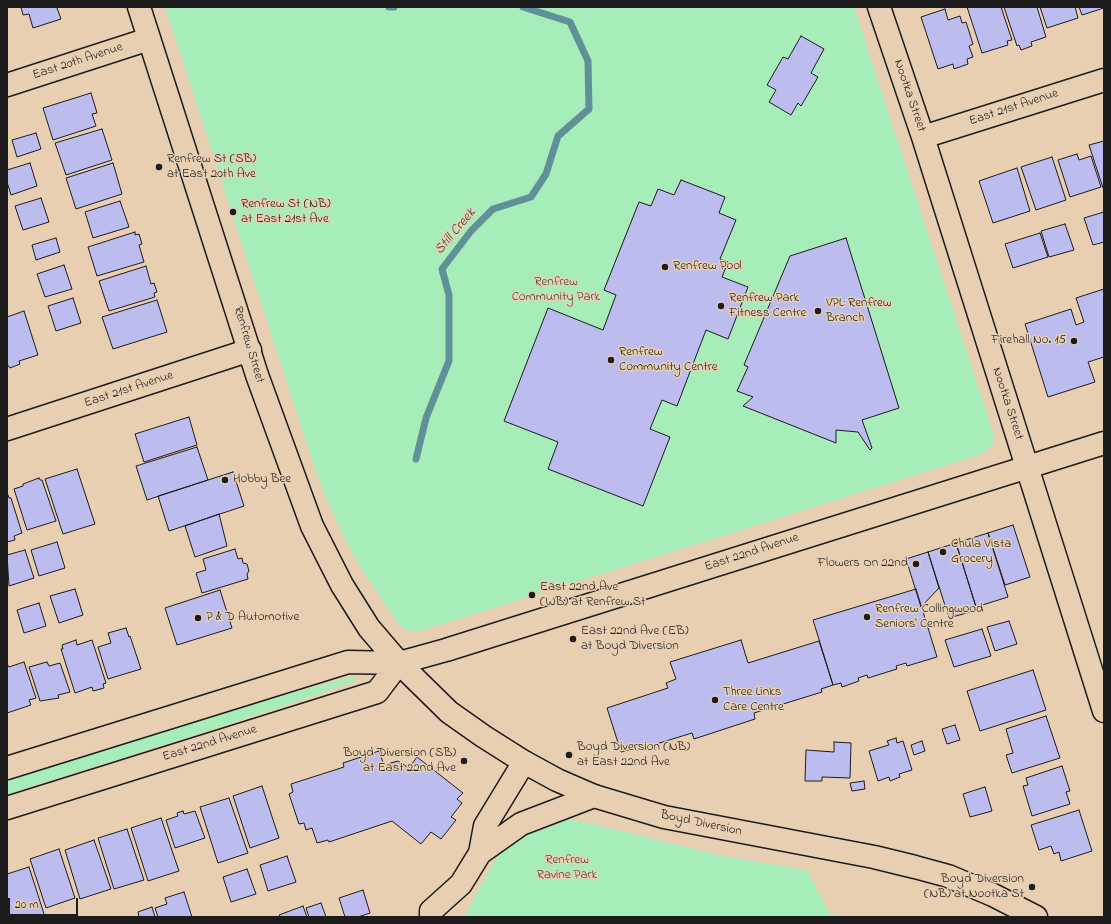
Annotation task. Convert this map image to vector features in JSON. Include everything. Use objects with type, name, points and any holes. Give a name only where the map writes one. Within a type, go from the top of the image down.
[{"type":"street","name":"Renfrew Street","points":[[139,7],[257,375],[312,526],[342,585],[369,628],[399,663]]},
{"type":"street","name":"Nootka Street","points":[[879,7],[923,137],[1104,711]]},
{"type":"street","name":"East 20th Avenue","points":[[7,85],[149,39]]},
{"type":"street","name":"East 21st Avenue","points":[[923,137],[1104,80]]},
{"type":"street","name":"East 21st Avenue","points":[[7,428],[250,350]]},
{"type":"street","name":"East 22nd Avenue","points":[[7,768],[348,662],[399,663],[1104,443]]},
{"type":"street","name":"East 22nd Avenue","points":[[7,808],[377,692],[399,663]]},
{"type":"street","name":"Boyd Diversion","points":[[399,663],[449,712],[524,762],[557,780],[594,796],[664,817],[874,857],[948,876],[993,895],[1036,917]]},
{"type":"street","points":[[431,917],[431,911],[461,884],[480,853],[485,826],[524,762]]},
{"type":"street","points":[[480,853],[521,824],[594,796]]},
{"type":"green space","name":"Renfrew Community Park","points":[[165,7],[854,7],[993,432],[993,444],[982,454],[427,629],[415,632],[406,630],[400,626],[361,568],[343,536],[314,466]]},
{"type":"green space","points":[[354,676],[356,679],[353,682],[304,699],[205,732],[7,794],[7,780],[233,709]]},
{"type":"green space","name":"Renfrew Ravine Park","points":[[560,819],[582,821],[718,855],[807,870],[831,916],[836,912],[841,917],[464,917],[490,868],[502,851],[515,837]]},
{"type":"building","points":[[21,7],[59,7],[57,8],[61,19],[33,28],[29,14],[23,15]]},
{"type":"building","points":[[967,7],[1001,7],[1012,40],[1007,41],[1008,45],[982,53]]},
{"type":"building","points":[[1004,7],[1037,7],[1046,37],[1031,42],[1032,46],[1021,50],[1019,45],[1017,46]]},
{"type":"building","points":[[1040,7],[1075,7],[1078,18],[1047,28]]},
{"type":"building","points":[[1079,7],[1104,7],[1104,8],[1082,15]]},
{"type":"building","points":[[945,9],[948,20],[960,16],[962,23],[966,22],[973,44],[969,46],[973,57],[967,59],[968,64],[954,69],[953,64],[938,69],[921,17]]},
{"type":"building","points":[[801,36],[824,49],[811,73],[818,77],[801,106],[798,103],[791,115],[769,102],[776,90],[767,85],[783,57],[788,59]]},
{"type":"building","points":[[91,93],[97,113],[92,114],[96,126],[53,140],[43,108]]},
{"type":"building","points":[[102,129],[112,160],[66,175],[55,143]]},
{"type":"building","points":[[36,133],[41,149],[17,157],[12,140]]},
{"type":"building","points":[[1104,141],[1104,188],[1103,188],[1089,145]]},
{"type":"building","points":[[1077,154],[1079,160],[1091,156],[1101,187],[1070,197],[1058,160]]},
{"type":"building","points":[[1052,157],[1066,200],[1036,210],[1021,167]]},
{"type":"building","points":[[30,163],[37,186],[11,195],[7,182],[7,170]]},
{"type":"building","points":[[113,163],[122,194],[76,209],[66,178]]},
{"type":"building","points":[[1017,168],[1030,211],[993,223],[979,181]]},
{"type":"building","name":"Renfrew Community Centre","points":[[681,180],[725,197],[719,213],[736,220],[720,259],[728,262],[722,277],[748,287],[728,339],[706,330],[677,406],[662,400],[650,429],[670,437],[643,506],[548,469],[558,442],[504,421],[548,308],[603,330],[616,295],[604,290],[639,202],[651,206],[658,189],[674,195]]},
{"type":"building","points":[[41,198],[49,222],[23,230],[15,206]]},
{"type":"building","points":[[120,201],[129,227],[93,238],[85,212]]},
{"type":"building","points":[[1104,212],[1104,242],[1093,245],[1084,218]]},
{"type":"building","points":[[1065,224],[1074,250],[1049,257],[1041,231]]},
{"type":"building","points":[[135,232],[135,235],[139,234],[142,244],[139,245],[144,262],[97,276],[88,247]]},
{"type":"building","points":[[1040,233],[1048,257],[1013,268],[1005,244]]},
{"type":"building","points":[[56,238],[60,252],[36,260],[32,245]]},
{"type":"building","name":"VPL: Renfrew Branch","points":[[846,238],[899,408],[862,420],[872,448],[870,450],[858,432],[836,430],[836,443],[743,406],[753,397],[737,391],[748,367],[744,365],[790,256]]},
{"type":"building","points":[[64,265],[72,289],[45,297],[37,274]]},
{"type":"building","points":[[146,266],[151,284],[154,283],[157,292],[154,293],[155,297],[109,311],[99,281]]},
{"type":"building","points":[[1104,289],[1104,357],[1088,362],[1095,382],[1048,397],[1025,324],[1071,309],[1076,325],[1084,322],[1076,298]]},
{"type":"building","points":[[73,298],[81,323],[56,331],[48,306]]},
{"type":"building","points":[[157,300],[167,332],[113,349],[102,317]]},
{"type":"building","points":[[24,311],[38,355],[19,361],[20,364],[10,368],[7,364],[7,317]]},
{"type":"building","points":[[189,417],[197,445],[144,462],[135,434]]},
{"type":"building","points":[[197,447],[208,480],[147,500],[136,466]]},
{"type":"building","points":[[77,469],[95,524],[63,534],[45,479]]},
{"type":"building","points":[[233,472],[244,506],[169,531],[158,496]]},
{"type":"building","points":[[39,478],[42,480],[56,521],[27,530],[14,489]]},
{"type":"building","points":[[7,492],[9,498],[11,498],[22,533],[14,536],[15,540],[7,542]]},
{"type":"building","points":[[219,514],[227,546],[195,557],[185,526]]},
{"type":"building","points":[[1013,525],[1030,577],[1005,585],[988,533]]},
{"type":"building","points":[[988,533],[1008,597],[976,607],[956,543]]},
{"type":"building","points":[[57,542],[65,568],[39,576],[31,550]]},
{"type":"building","points":[[956,543],[977,610],[949,618],[928,552]]},
{"type":"building","points":[[235,549],[238,559],[242,558],[243,563],[247,564],[249,571],[247,574],[248,579],[202,593],[196,573],[206,570],[203,559]]},
{"type":"building","points":[[25,550],[34,578],[9,586],[7,555]]},
{"type":"building","points":[[928,552],[939,588],[921,607],[906,559]]},
{"type":"building","points":[[75,589],[83,615],[59,623],[50,596]]},
{"type":"building","points":[[916,589],[937,657],[907,666],[906,663],[896,666],[897,669],[868,678],[867,675],[858,678],[859,681],[842,687],[841,683],[833,685],[813,620]]},
{"type":"building","name":"P & D Automotive","points":[[220,590],[232,628],[177,645],[165,608]]},
{"type":"building","points":[[39,603],[46,626],[24,633],[17,610]]},
{"type":"building","points":[[1009,621],[1017,644],[995,651],[987,627]]},
{"type":"building","points":[[126,628],[141,669],[108,679],[98,647],[111,643],[108,633]]},
{"type":"building","points":[[982,629],[991,656],[954,667],[945,640]]},
{"type":"building","points":[[76,640],[77,645],[92,640],[106,683],[103,684],[104,688],[93,691],[92,687],[75,693],[61,649],[63,649],[62,645]]},
{"type":"building","name":"Three Links Care Centre","points":[[741,640],[748,663],[819,641],[833,685],[821,689],[822,692],[754,713],[755,719],[694,739],[692,733],[637,750],[636,748],[621,752],[607,708],[668,688],[666,683],[676,679],[670,662]]},
{"type":"building","points":[[24,662],[36,698],[29,700],[31,705],[7,713],[7,664],[9,667]]},
{"type":"building","points":[[47,662],[49,666],[60,663],[70,692],[58,695],[59,698],[40,701],[29,667]]},
{"type":"building","points":[[1033,670],[1046,710],[980,731],[967,691]]},
{"type":"building","points":[[1046,716],[1060,758],[1012,773],[1006,755],[1013,753],[1006,729]]},
{"type":"building","points":[[955,725],[960,740],[947,744],[942,729]]},
{"type":"building","points":[[896,738],[897,743],[903,741],[912,770],[899,774],[900,777],[890,781],[889,777],[878,781],[869,751],[889,745],[887,741]]},
{"type":"building","points":[[922,741],[925,751],[914,755],[911,745]]},
{"type":"building","points":[[834,742],[851,743],[850,778],[822,777],[822,781],[805,781],[806,750],[834,752]]},
{"type":"building","points":[[379,751],[384,765],[398,761],[409,768],[417,757],[463,793],[457,799],[462,803],[451,817],[456,820],[441,839],[431,832],[421,844],[392,821],[329,842],[328,840],[317,843],[312,828],[306,830],[304,823],[299,824],[289,794],[293,792],[291,784],[344,767],[343,763]]},
{"type":"building","points":[[1062,766],[1070,791],[1066,792],[1070,804],[1032,816],[1023,786],[1028,785],[1026,778]]},
{"type":"building","points":[[864,781],[865,789],[852,791],[850,783]]},
{"type":"building","points":[[262,786],[279,838],[250,848],[233,796]]},
{"type":"building","points":[[985,787],[992,811],[970,817],[963,794]]},
{"type":"building","points":[[229,798],[248,853],[218,863],[200,807]]},
{"type":"building","points":[[1079,810],[1092,851],[1061,861],[1059,852],[1054,854],[1051,846],[1039,850],[1031,825]]},
{"type":"building","points":[[183,811],[184,814],[195,811],[205,838],[175,848],[166,820],[178,816],[177,813]]},
{"type":"building","points":[[161,818],[179,871],[148,881],[131,828]]},
{"type":"building","points":[[127,829],[144,880],[114,889],[98,838]]},
{"type":"building","points":[[94,840],[111,889],[80,899],[65,850]]},
{"type":"building","points":[[59,849],[75,898],[46,908],[30,859]]},
{"type":"building","points":[[287,856],[296,882],[268,891],[260,865]]},
{"type":"building","points":[[29,867],[45,917],[11,917],[7,906],[7,874]]},
{"type":"building","points":[[247,869],[256,894],[231,902],[223,877]]},
{"type":"building","points":[[363,890],[370,913],[358,917],[345,917],[339,898]]},
{"type":"building","points":[[184,892],[192,917],[158,917],[155,908],[167,904],[165,898]]},
{"type":"building","points":[[321,903],[326,917],[309,917],[306,908]]},
{"type":"building","points":[[303,906],[307,917],[280,917],[279,915]]},
{"type":"building","points":[[152,907],[155,917],[139,917],[138,912]]},
{"type":"waterway","name":"Still Creek","points":[[389,7],[394,7]]},
{"type":"waterway","name":"Still Creek","points":[[416,459],[426,418],[449,361],[449,295],[442,269],[471,231],[493,209],[531,197],[546,174],[558,136],[589,109],[588,61],[570,22],[523,7]]},
{"type":"place","name":"Renfrew St (SB) at East 20th Ave","points":[[159,167]]},
{"type":"place","name":"Renfrew St (NB) at East 21st Ave","points":[[233,212]]},
{"type":"place","name":"Renfrew Pool","points":[[665,267]]},
{"type":"place","name":"Renfrew Park Fitness Centre","points":[[721,306]]},
{"type":"place","name":"VPL: Renfrew Branch","points":[[818,311]]},
{"type":"place","name":"Firehall No. 15","points":[[1074,341]]},
{"type":"place","name":"Renfrew Community Centre","points":[[611,360]]},
{"type":"place","name":"Hobby Bee","points":[[225,480]]},
{"type":"place","name":"Chula Vista Grocery","points":[[943,552]]},
{"type":"place","name":"Flowers On 22nd","points":[[916,564]]},
{"type":"place","name":"East 22nd Ave (WB) at Renfrew St","points":[[532,595]]},
{"type":"place","name":"Renfrew Collingwood Seniors' Centre","points":[[867,617]]},
{"type":"place","name":"P & D Automotive","points":[[198,618]]},
{"type":"place","name":"East 22nd Ave (EB) at Boyd Diversion","points":[[573,639]]},
{"type":"place","name":"Three Links Care Centre","points":[[715,700]]},
{"type":"place","name":"Boyd Diversion (NB) at East 22nd Ave","points":[[569,755]]},
{"type":"place","name":"Boyd Diversion (SB) at East 22nd Ave","points":[[464,761]]},
{"type":"place","name":"Boyd Diversion (NB) at Nootka St","points":[[1032,887]]}]
